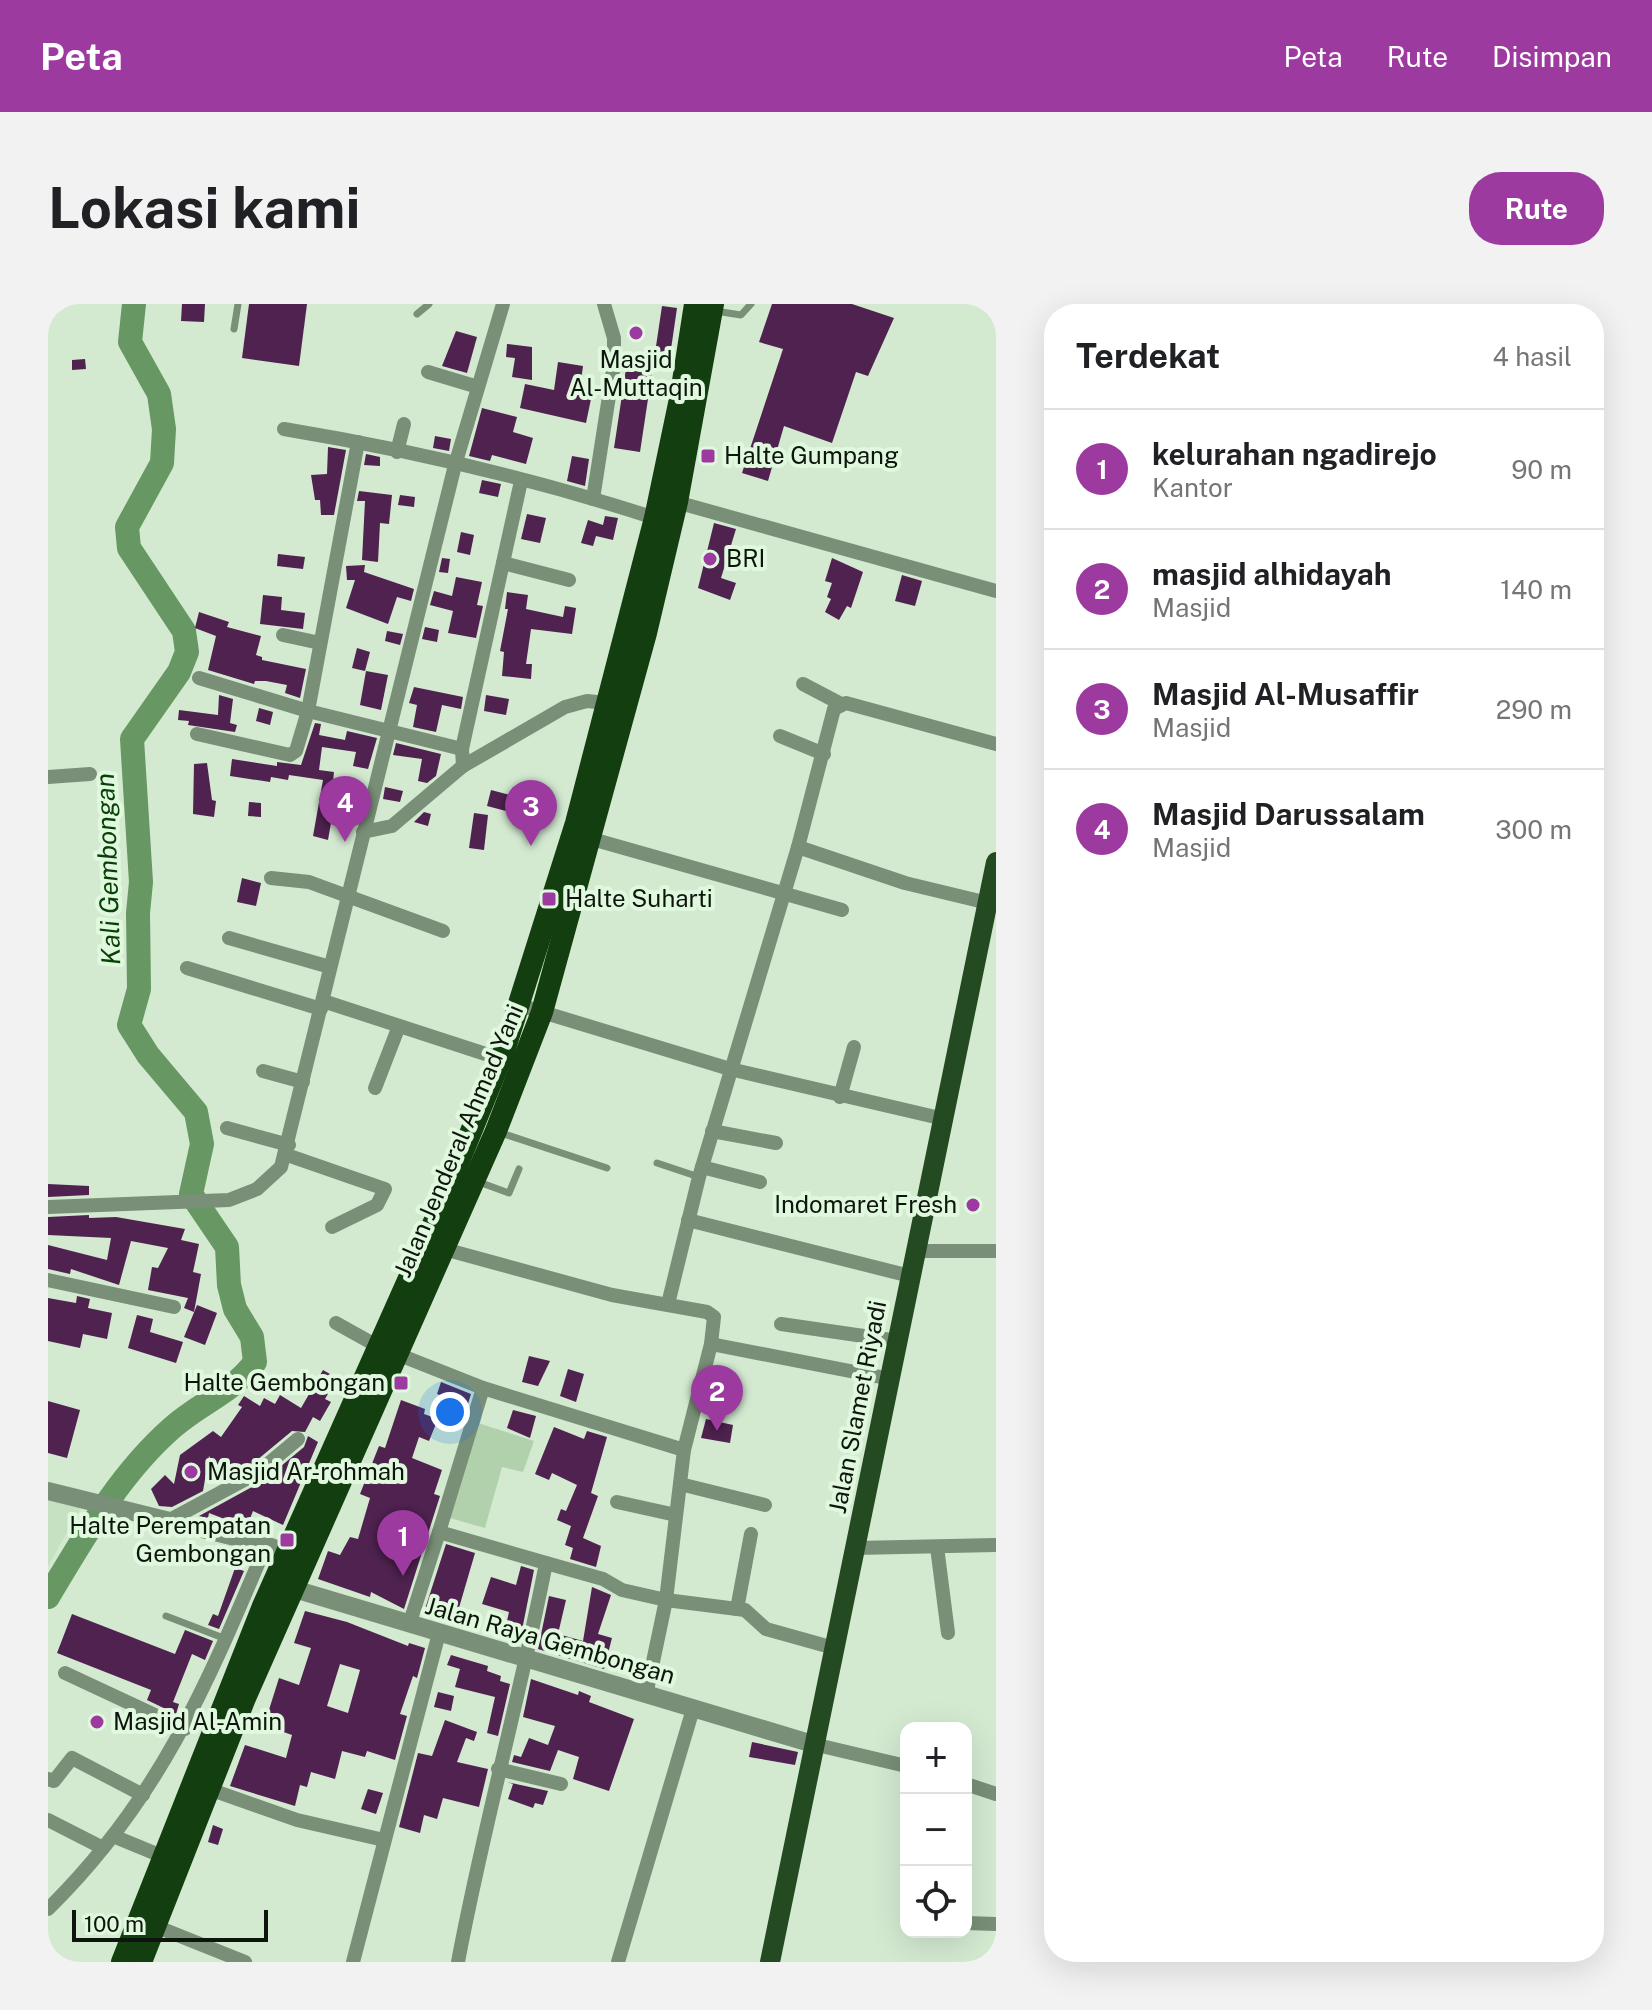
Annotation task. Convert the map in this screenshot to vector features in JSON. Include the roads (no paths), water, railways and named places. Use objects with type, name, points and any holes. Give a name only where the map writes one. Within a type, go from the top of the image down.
[{"type":"highway","name":"Jalan Jenderal Ahmad Yani","points":[[388,1351],[512,1063],[542,1012],[592,839],[666,510],[700,305]]},
{"type":"highway","name":"Jalan Jenderal Ahmad Yani","points":[[141,1962],[284,1586],[287,1552],[388,1351],[444,1249],[496,1131],[512,1063],[519,1005],[565,861],[607,703],[666,510]]},
{"type":"highway","name":"Jalan Jenderal Ahmad Yani","points":[[122,1962],[164,1857],[284,1586]]},
{"type":"main road","name":"Jalan Slamet Riyadi","points":[[770,1962],[996,862]]},
{"type":"street","points":[[48,1207],[229,1200],[257,1189],[281,1167],[288,1150],[330,967],[455,465],[503,304]]},
{"type":"street","points":[[593,499],[615,356],[614,338],[604,304]]},
{"type":"street","points":[[428,372],[478,387]]},
{"type":"street","points":[[397,452],[404,424]]},
{"type":"street","points":[[284,429],[358,442],[593,499],[666,510],[996,591]]},
{"type":"street","points":[[197,734],[290,755],[296,751],[308,711],[358,442]]},
{"type":"street","points":[[463,766],[462,749],[521,481]]},
{"type":"street","points":[[503,563],[569,580]]},
{"type":"street","points":[[283,635],[320,643]]},
{"type":"street","points":[[199,678],[308,711],[462,749]]},
{"type":"street","points":[[803,684],[841,704],[996,744]]},
{"type":"street","points":[[363,832],[392,826],[463,766],[574,703],[607,703]]},
{"type":"street","points":[[668,1304],[700,1172],[798,847],[834,709],[841,704]]},
{"type":"street","points":[[780,736],[824,754]]},
{"type":"street","points":[[48,777],[90,774]]},
{"type":"street","points":[[592,839],[842,910]]},
{"type":"street","points":[[798,847],[905,883],[988,903]]},
{"type":"street","points":[[271,878],[294,878],[348,894],[443,931]]},
{"type":"street","points":[[229,938],[330,967]]},
{"type":"street","points":[[187,968],[399,1026],[512,1063]]},
{"type":"street","points":[[519,1005],[730,1069],[944,1119]]},
{"type":"street","points":[[375,1088],[399,1026]]},
{"type":"street","points":[[840,1097],[854,1047]]},
{"type":"street","points":[[263,1071],[303,1082]]},
{"type":"street","points":[[227,1128],[385,1189],[377,1205],[332,1227]]},
{"type":"street","points":[[712,1131],[776,1143]]},
{"type":"street","points":[[700,1172],[760,1182]]},
{"type":"street","points":[[688,1220],[771,1244],[910,1276]]},
{"type":"street","points":[[444,1249],[612,1295],[712,1314],[711,1344],[684,1450],[666,1600],[646,1695]]},
{"type":"street","points":[[917,1251],[996,1251]]},
{"type":"street","points":[[48,1280],[174,1307]]},
{"type":"street","points":[[336,1323],[388,1351],[483,1388],[684,1450]]},
{"type":"street","points":[[781,1324],[898,1341]]},
{"type":"street","points":[[711,1344],[891,1379]]},
{"type":"street","points":[[409,1625],[483,1388]]},
{"type":"street","points":[[168,1521],[272,1464],[298,1439]]},
{"type":"street","points":[[680,1484],[765,1505]]},
{"type":"street","points":[[48,1491],[287,1552],[226,1639],[185,1729],[143,1795],[108,1842],[48,1909]]},
{"type":"street","points":[[617,1502],[676,1515]]},
{"type":"street","points":[[439,1532],[603,1579],[622,1590],[666,1600],[745,1610],[766,1629],[834,1648]]},
{"type":"street","points":[[737,1609],[751,1534]]},
{"type":"street","points":[[856,1548],[996,1545]]},
{"type":"street","points":[[937,1547],[948,1633]]},
{"type":"street","points":[[458,1962],[498,1769],[528,1660],[546,1563]]},
{"type":"street","name":"Jalan Raya Gembongan","points":[[284,1586],[813,1744]]},
{"type":"street","points":[[353,1962],[439,1633]]},
{"type":"street","points":[[65,1673],[185,1729]]},
{"type":"street","points":[[618,1962],[693,1709]]},
{"type":"street","points":[[813,1744],[900,1765]]},
{"type":"street","points":[[48,1779],[54,1781],[72,1758],[143,1795]]},
{"type":"street","points":[[498,1769],[561,1784]]},
{"type":"street","points":[[972,1786],[996,1794]]},
{"type":"street","points":[[209,1789],[297,1820],[384,1840]]},
{"type":"street","points":[[48,1820],[108,1842],[164,1857]]},
{"type":"street","points":[[972,1923],[996,1924]]},
{"type":"street","points":[[155,1926],[240,1961]]},
{"type":"lane","points":[[234,329],[238,304]]},
{"type":"lane","points":[[417,314],[429,304]]},
{"type":"lane","points":[[700,305],[741,315],[751,304]]},
{"type":"lane","points":[[496,1131],[607,1168]]},
{"type":"lane","points":[[657,1163],[700,1172]]},
{"type":"lane","points":[[474,1180],[509,1193],[519,1169]]},
{"type":"lane","points":[[166,1616],[226,1639]]},
{"type":"waterway","name":"Kali Gembongan","points":[[48,1597],[104,1507],[136,1465],[173,1427],[227,1389],[255,1362],[252,1337],[235,1309],[229,1285],[227,1247],[191,1194],[202,1144],[196,1112],[148,1055],[129,1025],[139,989],[138,913],[141,882],[132,739],[179,672],[187,652],[184,631],[129,548],[127,527],[162,463],[164,429],[159,394],[130,342],[134,304]]},
{"type":"place","name":"Masjid Al-Muttaqin","points":[[636,333]]},
{"type":"place","name":"Halte Gumpang","points":[[708,456]]},
{"type":"place","name":"BRI","points":[[710,559]]},
{"type":"place","name":"Masjid Darussalam","points":[[345,842]]},
{"type":"place","name":"Masjid Al-Musaffir","points":[[531,846]]},
{"type":"place","name":"Halte Suharti","points":[[549,899]]},
{"type":"place","name":"Indomaret Fresh","points":[[973,1205]]},
{"type":"place","name":"Halte Gembongan","points":[[401,1383]]},
{"type":"place","name":"masjid alhidayah","points":[[717,1431]]},
{"type":"place","name":"Masjid Ar-rohmah","points":[[191,1472]]},
{"type":"place","name":"Halte Perempatan Gembongan","points":[[287,1540]]},
{"type":"place","name":"kelurahan ngadirejo","points":[[403,1576]]},
{"type":"place","name":"Masjid Al-Amin","points":[[97,1722]]}]
